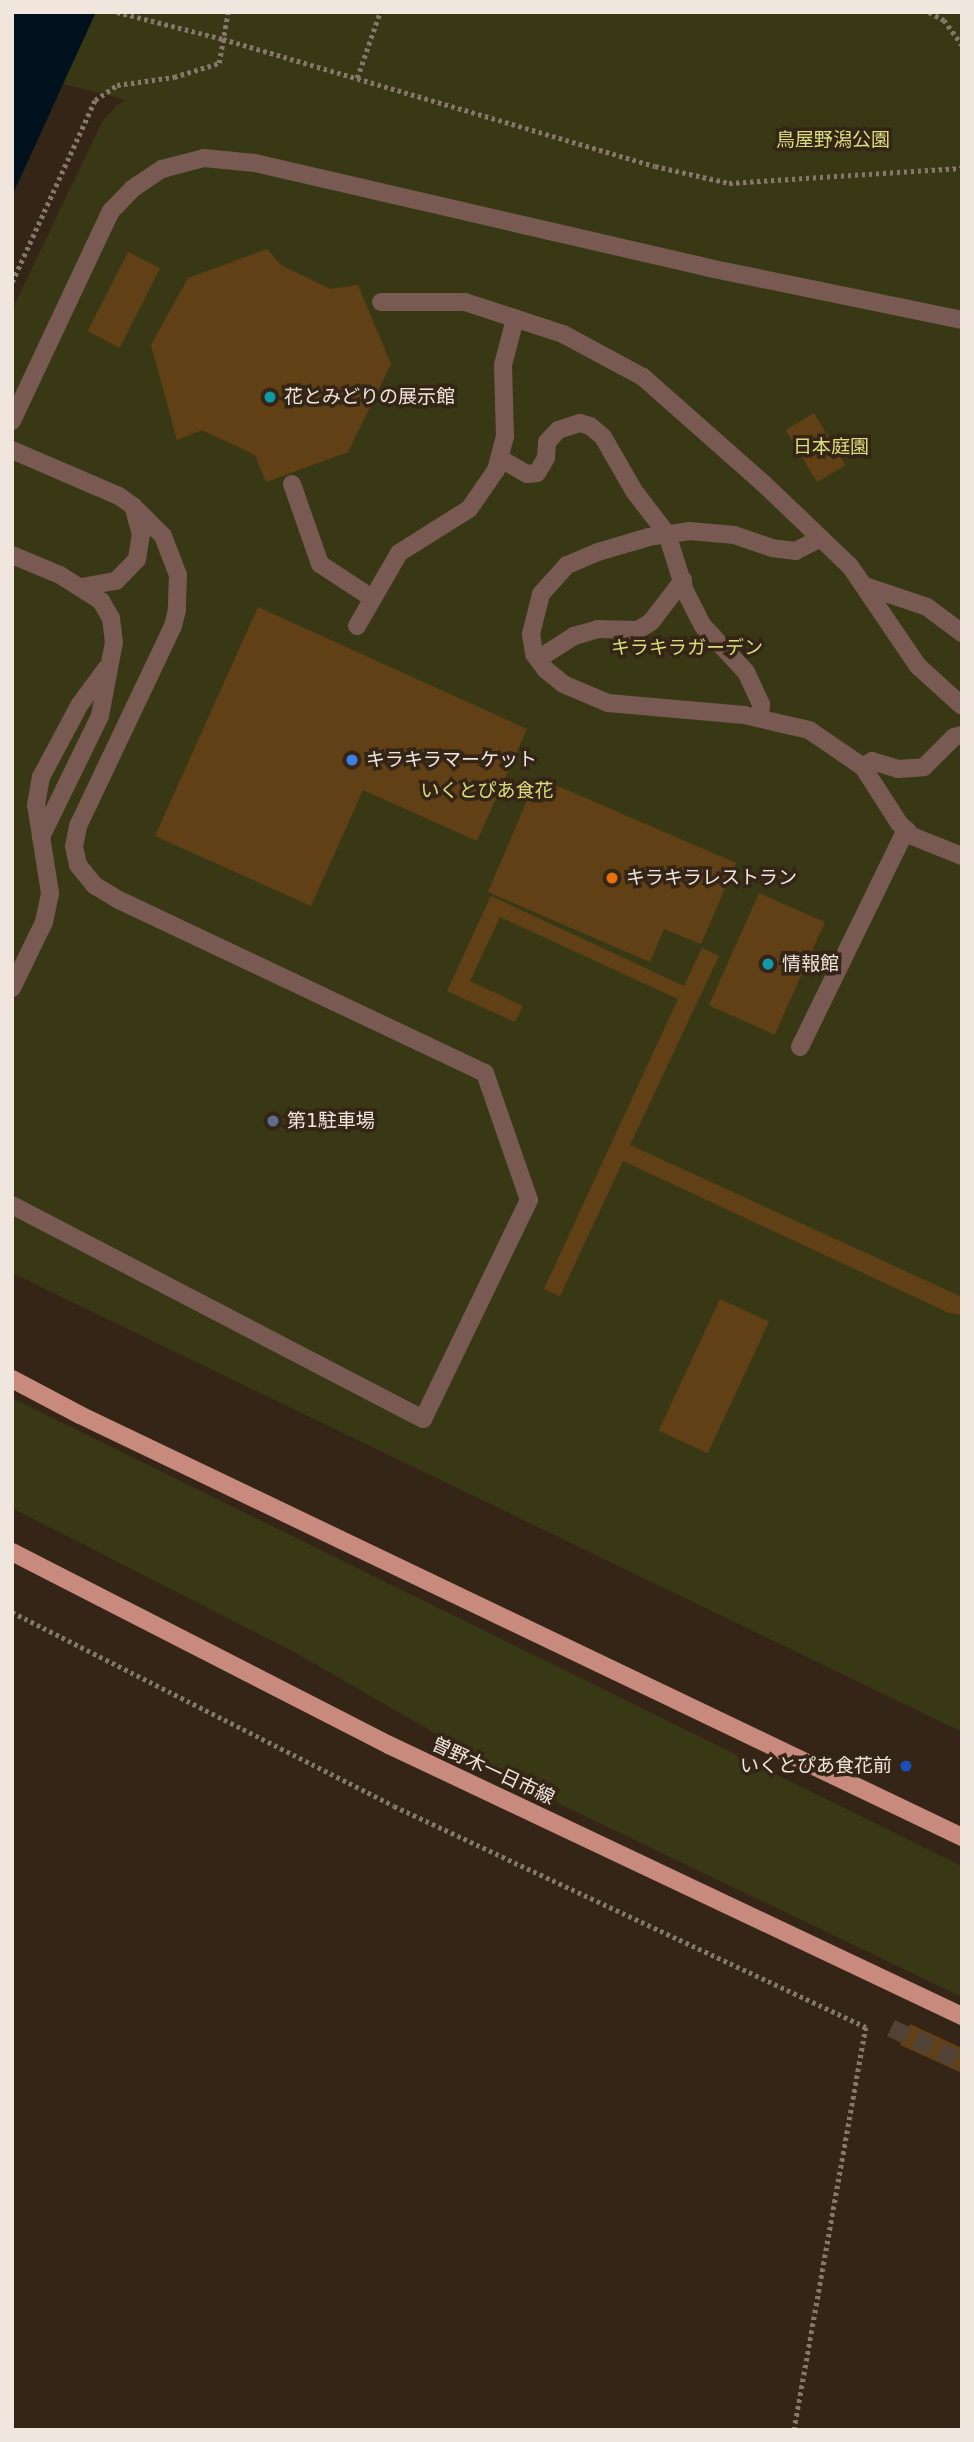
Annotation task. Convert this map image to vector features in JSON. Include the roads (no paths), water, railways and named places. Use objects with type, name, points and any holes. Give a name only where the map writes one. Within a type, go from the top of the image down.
[{"type":"main road","points":[[12,1379],[80,1415],[962,1838]]},
{"type":"main road","name":"曽野木一日市線","points":[[12,1552],[389,1745],[962,2016]]},
{"type":"street","points":[[12,421],[111,211],[132,189],[162,169],[204,158],[256,163],[709,268],[962,320]]},
{"type":"street","points":[[381,302],[465,302],[563,334],[643,377],[821,538],[865,586],[897,639],[918,666],[962,706]]},
{"type":"street","points":[[357,626],[398,552],[469,509],[501,458],[506,418],[503,365],[515,319]]},
{"type":"street","points":[[501,458],[527,474],[537,473],[543,467],[547,442],[552,435],[569,425],[590,426],[603,437],[634,491],[667,534],[683,580],[704,626],[746,672],[761,704],[760,718]]},
{"type":"street","points":[[12,450],[119,496],[133,506],[163,536],[178,575],[177,610],[149,681],[78,826],[74,846],[78,865],[94,885],[119,900],[485,1073],[529,1200],[424,1419],[12,1205]]},
{"type":"street","points":[[292,484],[320,564],[372,598]]},
{"type":"street","points":[[82,587],[116,581],[136,559],[141,535],[133,506]]},
{"type":"street","points":[[821,538],[796,551],[772,548],[734,535],[690,531],[598,551],[567,565],[541,594],[531,634],[538,659],[563,684],[608,703],[760,718],[809,730],[863,767],[906,830],[940,850],[962,856]]},
{"type":"street","points":[[12,555],[82,587],[101,601],[111,618],[114,642],[100,716],[41,837]]},
{"type":"street","points":[[538,659],[574,636],[598,629],[638,630],[651,622],[683,580]]},
{"type":"street","points":[[865,586],[927,607],[962,632]]},
{"type":"street","points":[[12,988],[46,912],[50,893],[36,804],[41,777],[80,705],[109,664]]},
{"type":"street","points":[[863,767],[872,761],[898,769],[924,767],[954,737],[962,735]]},
{"type":"street","points":[[800,1047],[906,830]]},
{"type":"water","points":[[12,12],[96,12],[12,196]]},
{"type":"tunnel","points":[[891,2028],[962,2062]]},
{"type":"place","name":"花とみどりの展示館","points":[[270,397]]},
{"type":"place","name":"キラキラマーケット","points":[[352,760]]},
{"type":"place","name":"キラキラレストラン","points":[[612,878]]},
{"type":"place","name":"情報館","points":[[768,964]]},
{"type":"place","name":"第1駐車場","points":[[273,1121]]},
{"type":"place","name":"いくとぴあ食花前","points":[[906,1766]]},
{"type":"park label","name":"鳥屋野潟公園","points":[[833,140]]},
{"type":"park label","name":"日本庭園","points":[[831,447]]},
{"type":"park label","name":"キラキラガーデン","points":[[687,648]]},
{"type":"park label","name":"いくとぴあ食花","points":[[487,791]]}]
